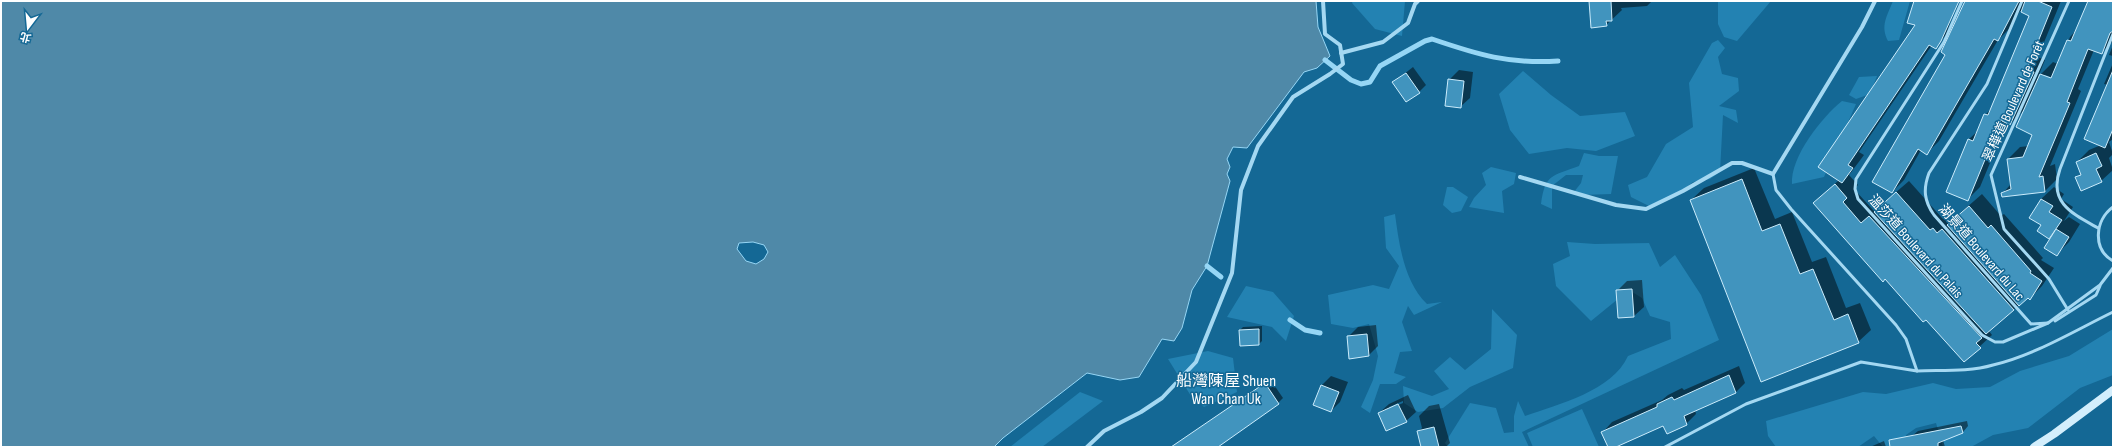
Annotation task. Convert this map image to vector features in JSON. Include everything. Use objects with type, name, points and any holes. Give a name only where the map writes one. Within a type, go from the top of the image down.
[{"type":"main road","points":[[2034,447],[2112,392]]},
{"type":"street","points":[[1087,447],[1104,431],[1141,412],[1162,398],[1196,362],[1232,273],[1241,190],[1258,146],[1293,97],[1343,64],[1340,45],[1325,34],[1323,1]]},
{"type":"street","points":[[1341,53],[1383,42],[1408,23],[1414,4],[1418,1]]},
{"type":"street","points":[[1520,177],[1616,205],[1646,209],[1683,191],[1732,163],[1742,163],[1773,174],[1865,21],[1875,1]]},
{"type":"lane","name":"溫莎道 Boulevard du Palais","points":[[1962,1],[1944,42],[1856,179],[1855,189],[1858,199],[1982,335],[1995,342],[2002,342],[2028,333],[2048,323],[2068,310],[2100,285]]},
{"type":"lane","name":"湖景道 Boulevard du Lac","points":[[2022,1],[1988,84],[1929,173],[1925,183],[1924,195],[1927,206],[2031,324],[2052,323],[2096,295],[2100,285]]},
{"type":"lane","name":"翠樺道 Boulevard de Forêt","points":[[2068,310],[2049,279],[2004,229],[1992,175],[2069,1]]},
{"type":"lane","points":[[2098,228],[2072,213],[2065,207],[2060,200],[2056,184],[2060,169],[2113,34]]},
{"type":"lane","points":[[1773,174],[1776,190],[1790,209],[1896,325],[1906,339],[1917,371]]},
{"type":"lane","points":[[2113,207],[2103,216],[2098,228],[2100,247],[2113,261]]},
{"type":"lane","points":[[2100,285],[2113,268]]},
{"type":"lane","points":[[1665,447],[1746,404],[1862,362],[1917,371],[1963,370],[1993,366],[2041,348],[2113,312]]},
{"type":"shaded area","points":[[1,1],[1316,1],[1318,27],[1330,56],[1317,68],[1304,72],[1247,148],[1233,147],[1227,159],[1230,167],[1227,174],[1230,181],[1207,266],[1192,290],[1182,328],[1174,341],[1162,339],[1139,377],[1120,380],[1087,373],[1003,438],[994,447],[1,447]],"holes":[[[753,242],[764,245],[768,252],[764,259],[756,264],[746,261],[737,249],[739,243]]]},
{"type":"shaded area","points":[[1353,1],[1405,1],[1402,36],[1375,29],[1352,3]]},
{"type":"shaded area","points":[[1718,1],[1771,1],[1737,41],[1724,37],[1718,24]]},
{"type":"shaded area","points":[[1893,1],[1910,1],[1899,40],[1888,41],[1884,26]]},
{"type":"shaded area","points":[[1718,40],[1725,48],[1718,57],[1722,74],[1738,78],[1739,91],[1719,106],[1736,110],[1738,123],[1723,115],[1720,172],[1710,179],[1693,182],[1683,190],[1651,207],[1631,197],[1628,185],[1647,177],[1666,144],[1693,127],[1689,83],[1712,43]]},
{"type":"shaded area","points":[[1523,71],[1551,95],[1580,116],[1625,112],[1635,136],[1596,151],[1567,148],[1529,154],[1510,130],[1499,94]]},
{"type":"shaded area","points":[[1877,76],[1870,94],[1856,99],[1849,95],[1859,77]]},
{"type":"shaded area","points":[[1842,101],[1856,104],[1824,177],[1792,184],[1796,162],[1809,138],[1825,117]]},
{"type":"shaded area","points":[[1584,153],[1599,156],[1618,156],[1611,194],[1582,195],[1574,192],[1581,183],[1583,175],[1566,175],[1552,186],[1552,209],[1541,204],[1548,181],[1556,175],[1579,166]]},
{"type":"shaded area","points":[[1491,167],[1516,173],[1514,184],[1502,191],[1504,213],[1469,207],[1474,198],[1486,185],[1482,173]]},
{"type":"shaded area","points":[[1447,187],[1453,187],[1468,197],[1461,211],[1452,213],[1443,205]]},
{"type":"shaded area","points":[[1395,214],[1398,238],[1404,262],[1413,285],[1427,304],[1442,302],[1414,315],[1408,306],[1402,322],[1412,351],[1400,352],[1394,373],[1406,377],[1396,384],[1380,384],[1370,413],[1361,407],[1373,380],[1378,356],[1369,324],[1353,328],[1331,324],[1328,295],[1373,285],[1389,289],[1399,266],[1386,248],[1384,217]]},
{"type":"shaded area","points":[[1567,242],[1595,244],[1649,243],[1660,267],[1675,255],[1701,295],[1719,340],[1522,432],[1529,447],[1448,447],[1445,443],[1470,403],[1496,408],[1504,433],[1514,432],[1514,416],[1518,401],[1525,416],[1583,395],[1610,378],[1620,368],[1628,356],[1671,339],[1670,322],[1650,316],[1642,298],[1629,290],[1591,321],[1556,286],[1553,264],[1570,256]]},
{"type":"shaded area","points":[[1246,286],[1273,292],[1294,316],[1286,341],[1272,327],[1227,317]]},
{"type":"shaded area","points":[[1492,309],[1517,335],[1513,368],[1470,387],[1443,408],[1418,412],[1404,403],[1403,386],[1432,396],[1449,389],[1434,371],[1450,357],[1465,370],[1491,349]]},
{"type":"shaded area","points":[[2113,329],[2113,375],[2080,388],[2028,428],[1993,435],[1971,447],[1943,447],[1936,423],[1916,428],[1906,435],[1903,447],[1883,447],[1874,436],[1858,447],[1776,447],[1768,436],[1766,421],[1863,392],[1886,394],[1933,383],[1956,389],[1990,387],[2020,371],[2069,356]]},
{"type":"shaded area","points":[[1208,351],[1233,358],[1237,392],[1204,407],[1191,396],[1168,359]]},
{"type":"shaded area","points":[[1080,392],[1103,401],[1042,447],[1010,447]]},
{"type":"shaded area","points":[[1582,409],[1599,447],[1533,447],[1527,433]]},
{"type":"building","points":[[1589,1],[1611,1],[1612,21],[1606,21],[1607,26],[1591,28]]},
{"type":"building","points":[[1914,1],[1959,1],[1936,49],[1929,45],[1848,165],[1853,168],[1842,183],[1818,167],[1915,25],[1907,23]]},
{"type":"building","points":[[1965,1],[2019,1],[1998,41],[1994,39],[1927,155],[1918,149],[1892,193],[1872,182],[1945,55],[1941,52]]},
{"type":"building","points":[[2025,1],[2038,1],[2052,7],[2027,69],[2034,72],[2010,125],[2002,121],[2002,118],[1968,201],[1946,192],[1968,139],[1973,141],[1984,114],[1988,115],[2029,16],[2021,12]]},
{"type":"building","points":[[2088,1],[2113,1],[2113,31],[2110,33],[2102,54],[2088,49],[2067,102],[2070,103],[2039,177],[2043,176],[2045,192],[2002,197],[2001,193],[2011,189],[2007,159],[2023,157],[2032,135],[2016,127],[2040,74],[2051,78],[2067,40],[2071,41]]},
{"type":"building","points":[[2113,70],[2113,129],[2105,148],[2084,139]]},
{"type":"building","points":[[1406,73],[1420,93],[1406,102],[1392,82]]},
{"type":"building","points":[[1448,79],[1464,81],[1461,108],[1445,106]]},
{"type":"building","points":[[2096,153],[2102,166],[2096,169],[2102,182],[2081,191],[2075,177],[2081,175],[2076,162]]},
{"type":"building","points":[[1742,179],[1762,231],[1780,224],[1800,274],[1813,269],[1834,320],[1848,314],[1859,343],[1761,382],[1690,200]]},
{"type":"building","points":[[1835,184],[1847,198],[1843,202],[1861,223],[1869,216],[1982,338],[1976,343],[1981,348],[1964,362],[1926,320],[1923,322],[1885,279],[1883,282],[1813,203]]},
{"type":"building","points":[[1896,192],[1930,230],[1933,228],[1937,233],[1942,229],[2014,310],[1986,334],[1874,212]]},
{"type":"building","points":[[2041,199],[2053,206],[2049,212],[2062,220],[2049,239],[2037,231],[2041,225],[2029,218]]},
{"type":"building","points":[[1969,206],[1988,228],[1991,225],[2031,271],[2030,273],[2042,281],[2030,300],[2028,298],[2019,306],[1947,225]]},
{"type":"building","points":[[2056,229],[2069,237],[2057,256],[2044,248]]},
{"type":"building","points":[[1632,289],[1634,317],[1618,318],[1616,290]]},
{"type":"building","points":[[1259,329],[1259,345],[1240,346],[1239,330]]},
{"type":"building","points":[[1367,334],[1369,356],[1349,359],[1347,336]]},
{"type":"building","points":[[1729,375],[1736,393],[1684,416],[1687,425],[1667,434],[1663,426],[1616,447],[1608,447],[1601,432],[1657,407],[1657,404],[1672,397],[1674,400]]},
{"type":"building","points":[[1265,383],[1279,404],[1218,447],[1171,447]]},
{"type":"building","points":[[1321,385],[1339,392],[1331,412],[1313,405]]},
{"type":"building","points":[[1398,404],[1407,422],[1386,431],[1378,413]]},
{"type":"building","points":[[1961,426],[1963,433],[1938,443],[1938,447],[1890,447],[1889,440]]},
{"type":"building","points":[[1434,427],[1439,447],[1421,447],[1417,431]]},
{"type":"waterway","points":[[1325,60],[1351,80],[1361,84],[1370,82],[1380,66],[1425,41],[1432,39],[1464,50],[1509,60],[1540,62],[1558,61]]},
{"type":"waterway","points":[[1207,266],[1221,277]]},
{"type":"waterway","points":[[1290,320],[1305,330],[1320,333]]},
{"type":"district","name":"船灣陳屋 Shuen Wan Chan Uk","points":[[1226,389]]}]
